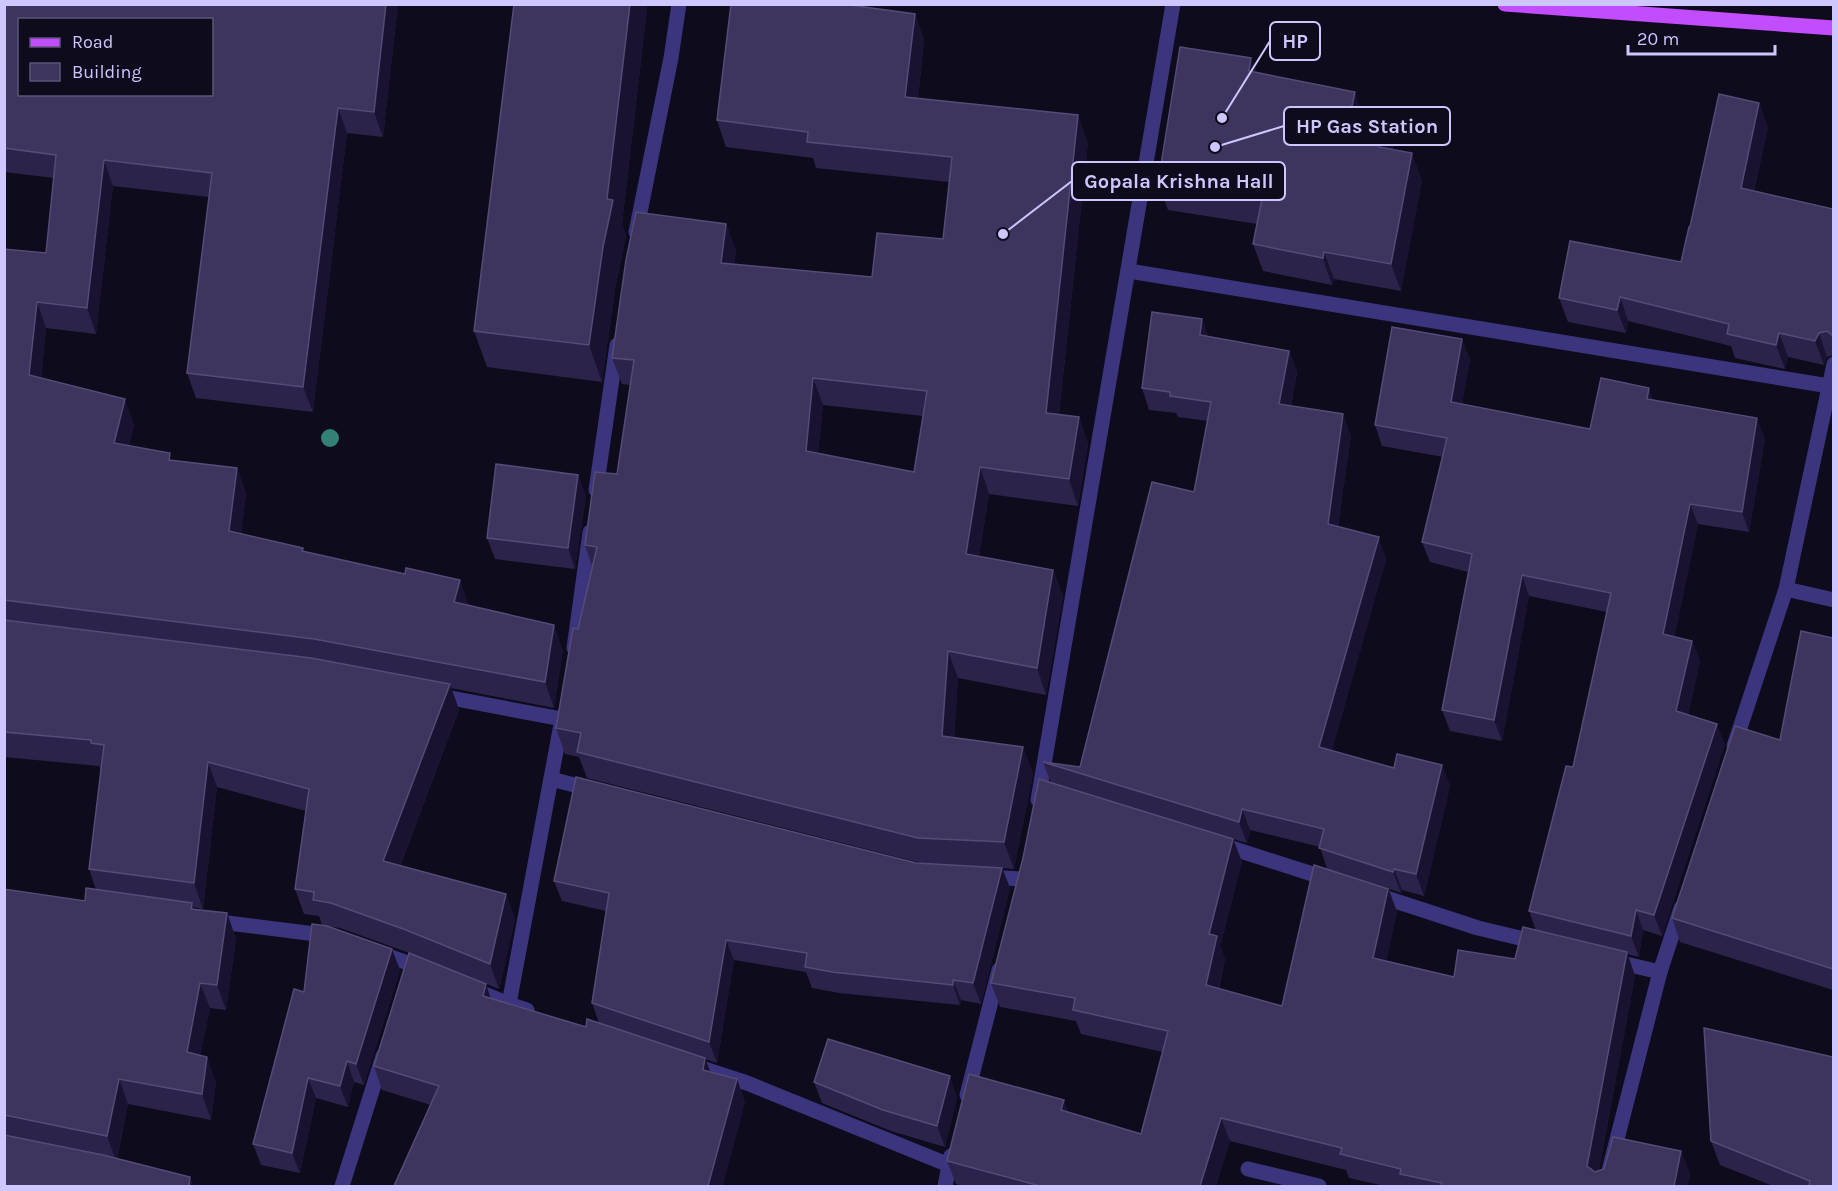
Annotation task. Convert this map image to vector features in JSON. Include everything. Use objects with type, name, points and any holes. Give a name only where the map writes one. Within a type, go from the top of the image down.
[{"type":"main road","points":[[1505,4],[1833,28]]},
{"type":"street","points":[[633,251],[671,58],[679,4]]},
{"type":"street","points":[[1035,812],[1046,791],[1173,4]]},
{"type":"street","points":[[1129,271],[1829,386]]},
{"type":"street","points":[[571,668],[619,332]]},
{"type":"street","points":[[1730,758],[1786,589],[1833,364]]},
{"type":"street","points":[[1786,589],[1833,600]]},
{"type":"street","points":[[425,693],[563,714],[509,1004]]},
{"type":"street","points":[[551,779],[612,794]]},
{"type":"street","points":[[1200,838],[1478,928],[1558,947]]},
{"type":"street","points":[[974,877],[1021,879]]},
{"type":"street","points":[[1605,1186],[1660,972],[1686,893]]},
{"type":"street","points":[[194,918],[337,937],[410,970],[434,973]]},
{"type":"street","points":[[1603,958],[1660,972]]},
{"type":"street","points":[[963,1108],[1001,959]]},
{"type":"street","points":[[455,982],[543,1015]]},
{"type":"street","points":[[342,1186],[387,1042]]},
{"type":"street","points":[[679,1060],[747,1083],[949,1166]]},
{"type":"street","points":[[945,1186],[955,1143]]},
{"type":"street","points":[[1248,1169],[1319,1186]]},
{"type":"building","points":[[4,4],[386,4],[374,112],[338,108],[303,387],[187,373],[212,173],[104,160],[87,308],[37,302],[29,375],[125,399],[114,443],[170,453],[169,460],[237,468],[229,531],[303,548],[302,551],[405,574],[406,568],[460,580],[454,602],[554,625],[545,682],[314,639],[4,600],[4,249],[46,253],[56,155],[4,148]]},
{"type":"building","points":[[514,4],[630,4],[607,199],[613,200],[603,247],[589,345],[474,331]]},
{"type":"building","points":[[731,4],[842,4],[915,14],[905,97],[1078,115],[1046,413],[1079,417],[1069,479],[980,467],[966,554],[1053,570],[1037,668],[948,651],[942,736],[1023,747],[1004,842],[918,838],[577,752],[581,733],[556,728],[573,628],[578,629],[597,547],[585,545],[595,472],[617,474],[634,360],[612,358],[626,260],[636,212],[726,224],[721,263],[872,277],[877,233],[943,239],[952,157],[807,142],[808,132],[717,120]],"holes":[[[813,378],[927,391],[914,472],[806,451]]]},
{"type":"building","points":[[1180,47],[1251,58],[1249,71],[1355,92],[1351,111],[1384,117],[1379,147],[1412,153],[1391,264],[1324,252],[1323,258],[1253,244],[1262,199],[1158,183]]},
{"type":"building","points":[[1719,94],[1759,103],[1741,188],[1833,209],[1833,336],[1827,331],[1819,333],[1815,341],[1779,333],[1776,345],[1727,334],[1729,324],[1620,297],[1617,310],[1559,298],[1570,241],[1681,262]]},
{"type":"building","points":[[1152,312],[1202,319],[1200,335],[1289,351],[1279,404],[1343,414],[1328,524],[1379,537],[1319,747],[1394,768],[1397,754],[1442,765],[1416,874],[1394,869],[1393,872],[1319,848],[1324,829],[1242,809],[1239,822],[1043,762],[1080,767],[1152,482],[1194,492],[1211,402],[1170,396],[1170,392],[1142,388]]},
{"type":"building","points":[[1392,327],[1462,339],[1451,402],[1590,429],[1601,378],[1649,388],[1647,399],[1757,418],[1742,512],[1690,504],[1663,634],[1692,641],[1676,711],[1717,724],[1654,915],[1636,910],[1631,936],[1529,911],[1566,766],[1573,767],[1611,593],[1522,575],[1494,720],[1442,710],[1472,554],[1422,542],[1447,438],[1375,425]]},
{"type":"building","points":[[496,464],[578,475],[568,548],[487,538]]},
{"type":"building","points":[[4,620],[311,658],[450,684],[383,861],[506,894],[490,964],[406,930],[331,903],[313,900],[314,892],[295,889],[309,789],[208,762],[194,883],[89,869],[104,745],[91,743],[91,740],[4,732]]},
{"type":"building","points":[[1801,631],[1833,638],[1833,969],[1672,918],[1735,726],[1780,740]]},
{"type":"building","points":[[576,777],[916,863],[1002,868],[973,983],[953,980],[953,985],[832,972],[805,967],[807,953],[726,940],[709,1042],[592,1003],[609,893],[554,881]]},
{"type":"building","points":[[1039,779],[1233,839],[1209,934],[1217,936],[1206,985],[1282,1006],[1314,865],[1388,889],[1373,958],[1454,977],[1458,950],[1515,959],[1523,927],[1627,952],[1587,1166],[1595,1172],[1604,1169],[1613,1137],[1681,1151],[1674,1186],[1441,1186],[1442,1183],[1400,1174],[1401,1169],[1340,1154],[1342,1148],[1221,1118],[1200,1186],[1040,1186],[947,1161],[969,1074],[1064,1100],[1061,1110],[1141,1134],[1168,1031],[1073,1010],[1075,998],[991,983],[1023,858]]},
{"type":"building","points":[[86,888],[192,903],[191,909],[227,913],[217,985],[200,983],[187,1052],[207,1057],[202,1094],[119,1079],[107,1136],[4,1115],[4,889],[85,901]]},
{"type":"building","points":[[312,924],[327,926],[392,949],[356,1064],[347,1061],[340,1086],[308,1078],[292,1153],[253,1144],[294,989],[304,992]]},
{"type":"building","points":[[409,953],[486,984],[483,996],[586,1027],[587,1019],[705,1058],[703,1070],[737,1079],[708,1186],[394,1186],[439,1086],[374,1066]]},
{"type":"building","points":[[1704,1028],[1833,1057],[1833,1186],[1809,1186],[1810,1181],[1711,1141]]},
{"type":"building","points":[[828,1039],[950,1076],[937,1126],[883,1110],[814,1082]]},
{"type":"building","points":[[4,1135],[103,1155],[190,1177],[189,1186],[4,1186]]},
{"type":"place","name":"HP","points":[[1222,118]]},
{"type":"place","name":"HP Gas Station","points":[[1215,147]]},
{"type":"place","name":"Gopala Krishna Hall","points":[[1003,234]]}]
